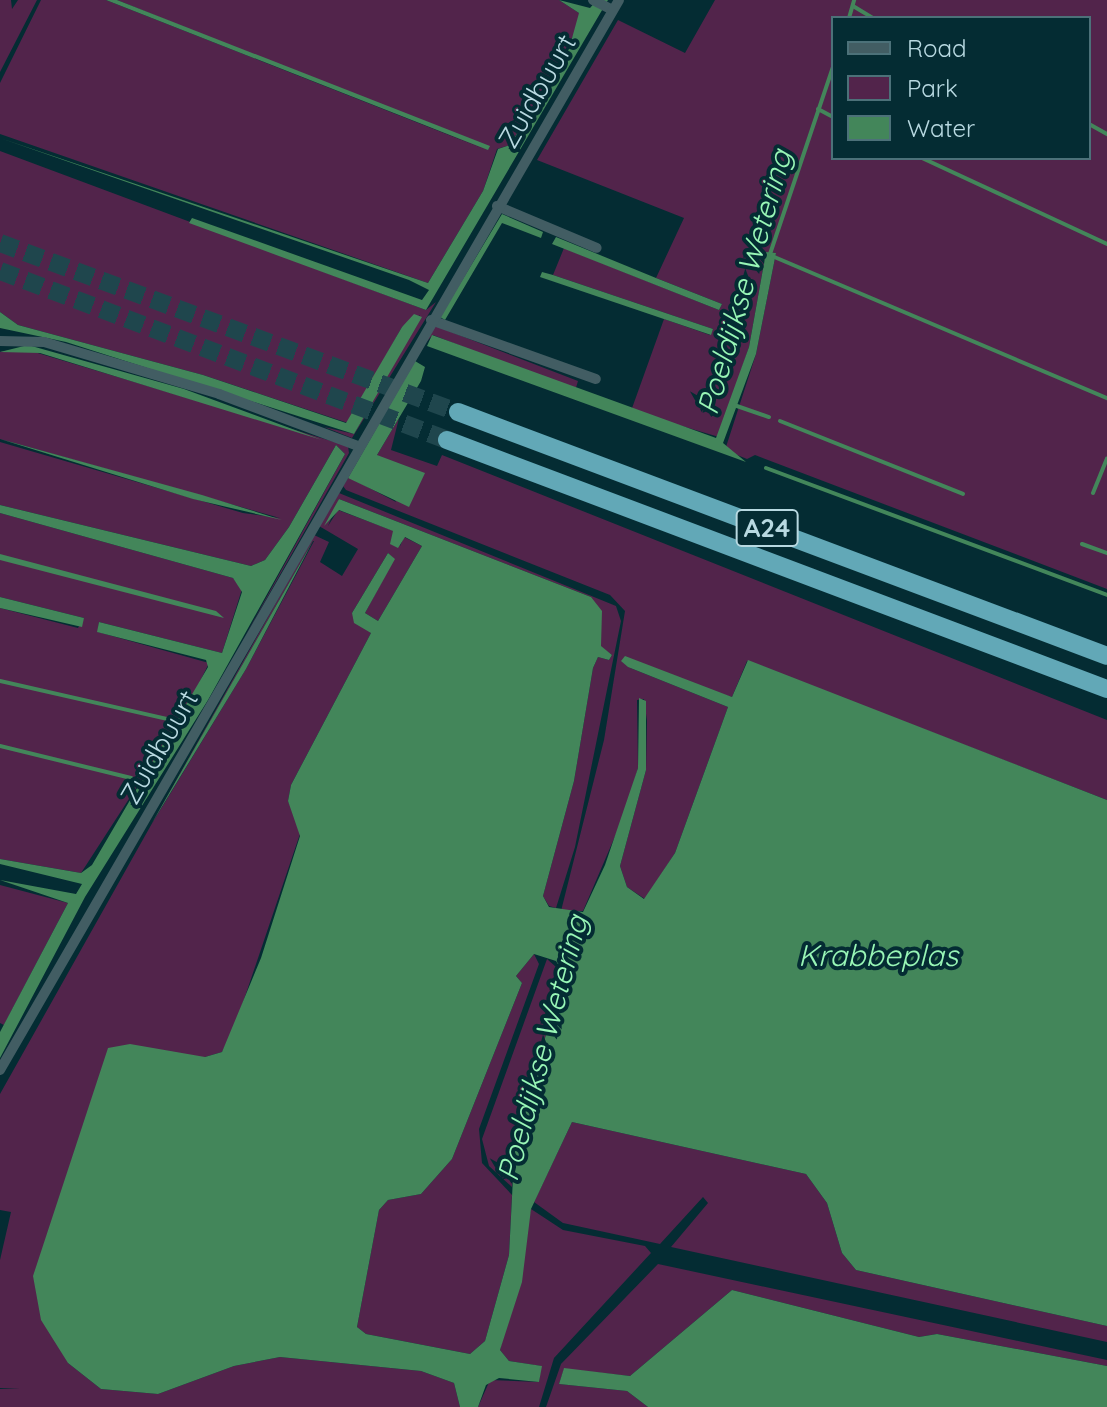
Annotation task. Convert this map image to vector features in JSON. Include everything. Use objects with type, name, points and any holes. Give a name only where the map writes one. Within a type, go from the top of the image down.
[{"type":"highway","name":"A24","points":[[458,412],[1107,655]]},
{"type":"highway","name":"A24","points":[[447,440],[1107,689]]},
{"type":"street","points":[[593,0],[613,10]]},
{"type":"street","name":"Zuidbuurt","points":[[0,1070],[358,446],[619,0]]},
{"type":"street","points":[[497,206],[597,248]]},
{"type":"street","points":[[431,320],[596,379]]},
{"type":"street","points":[[0,341],[44,342],[219,394],[358,446]]},
{"type":"green space","points":[[0,0],[11,0],[12,9],[18,0],[37,0],[0,72]]},
{"type":"green space","points":[[41,0],[106,0],[487,150],[117,0],[559,0],[579,13],[580,24],[510,145],[497,149],[483,191],[428,283],[0,134],[0,83]]},
{"type":"green space","points":[[715,0],[1107,0],[1107,589],[755,455],[747,459],[725,450],[756,354],[776,253],[766,252],[749,347],[719,437],[631,411],[664,319],[710,335],[713,329],[553,275],[564,248],[719,310],[722,304],[656,278],[684,218],[537,160],[618,20],[685,53]]},
{"type":"green space","points":[[0,151],[426,310],[436,302],[352,438],[324,427],[354,434],[420,315],[402,327],[348,423],[203,375],[18,325],[0,312]]},
{"type":"green space","points":[[433,325],[578,381],[575,391],[433,335],[423,345]]},
{"type":"green space","points":[[21,348],[348,446],[349,453],[243,640],[345,454],[336,445],[289,527],[265,560],[251,566],[0,505],[0,442],[243,513],[280,518],[0,439],[0,352]]},
{"type":"green space","points":[[388,413],[360,483],[396,502],[377,455],[399,418],[391,450],[437,466],[442,455],[1107,720],[1107,800],[747,661],[732,697],[628,667],[728,707],[675,853],[645,899],[627,887],[620,866],[646,770],[647,721],[644,699],[637,700],[638,768],[625,813],[583,911],[561,911],[604,740],[625,611],[610,595],[346,490],[343,486]]},
{"type":"green space","points":[[339,493],[616,606],[621,621],[575,847],[556,908],[549,906],[543,896],[574,781],[593,668],[598,657],[609,660],[612,655],[601,647],[591,597],[339,499],[328,526],[338,510],[394,531],[400,546],[404,537],[422,546],[378,621],[365,613],[394,559],[388,553],[352,613],[371,633],[291,785],[288,801],[302,828],[234,1029],[222,1052],[205,1057],[68,1363],[101,1389],[158,1394],[234,1366],[280,1357],[421,1371],[454,1383],[460,1407],[0,1407],[0,1389],[20,1389],[0,1388],[0,1260],[11,1212],[0,1210],[0,1094],[314,535],[329,542],[320,562],[342,576],[358,549],[319,526]],"holes":[[[314,541],[246,669],[153,822]]]},
{"type":"green space","points":[[0,513],[233,578],[242,589],[222,653],[99,622],[98,632],[209,663],[184,714],[81,873],[0,859],[0,608],[78,628],[84,618],[0,597]]},
{"type":"green space","points":[[0,885],[68,903],[4,1025],[0,1023]]},
{"type":"green space","points":[[534,954],[539,964],[479,1129],[482,1163],[512,1195],[509,1255],[485,1341],[470,1354],[366,1334],[357,1327],[379,1210],[388,1200],[421,1194],[452,1159],[522,983],[516,976]]},
{"type":"green space","points":[[547,959],[564,974],[515,1139],[512,1187],[489,1166],[482,1139]]},
{"type":"green space","points":[[572,1122],[806,1174],[827,1203],[842,1253],[856,1270],[1107,1326],[1107,1342],[671,1247],[708,1203],[703,1197],[660,1244],[563,1223],[534,1202]]},
{"type":"green space","points":[[531,1209],[563,1230],[645,1246],[651,1253],[554,1358],[539,1407],[478,1407],[490,1380],[539,1382],[541,1366],[509,1361],[500,1350]]},
{"type":"green space","points":[[658,1264],[1107,1360],[1107,1366],[937,1334],[919,1337],[732,1290],[630,1376],[564,1369],[559,1384],[627,1391],[648,1407],[546,1407],[561,1364]]},
{"type":"water","points":[[106,0],[117,0],[490,146],[488,150]]},
{"type":"water","points":[[559,0],[590,8],[597,0],[608,0],[426,310],[189,223],[192,218],[422,300],[429,290],[409,280],[0,138],[428,283],[483,191],[498,149],[510,145],[569,49],[579,13]]},
{"type":"water","points":[[502,214],[543,232],[541,238],[502,223],[445,320],[440,317]]},
{"type":"water","points":[[556,237],[722,304],[719,310],[552,244]]},
{"type":"water","points":[[766,252],[776,253],[756,354],[723,443],[746,462],[427,346],[432,335],[716,438],[749,347]]},
{"type":"water","points":[[542,272],[713,329],[711,335],[540,277]]},
{"type":"water","points":[[0,312],[18,325],[203,375],[346,423],[402,327],[414,314],[422,317],[354,434],[66,342],[0,328]]},
{"type":"water","points":[[28,345],[184,389],[322,440],[40,353],[0,352]]},
{"type":"water","points":[[415,361],[425,367],[421,381],[377,455],[425,473],[409,507],[348,478]]},
{"type":"water","points":[[0,439],[202,495],[282,520],[193,499]]},
{"type":"water","points":[[336,445],[345,454],[208,700],[85,897],[0,1058],[0,1032],[68,903],[0,880],[76,894],[82,884],[0,864],[0,859],[81,873],[92,865],[208,667],[206,660],[97,632],[99,622],[222,653],[242,592],[233,578],[0,513],[0,505],[251,566],[265,560],[289,527]]},
{"type":"water","name":"Krabbeplas","points":[[339,499],[591,597],[602,611],[601,646],[612,655],[609,660],[598,657],[593,668],[574,781],[543,896],[549,907],[583,912],[605,865],[638,768],[639,698],[646,701],[646,770],[620,866],[627,887],[644,899],[675,853],[728,707],[628,667],[621,661],[625,656],[732,697],[748,660],[1107,800],[1107,1326],[856,1270],[842,1253],[827,1203],[806,1174],[572,1122],[531,1209],[522,1282],[500,1350],[509,1361],[542,1366],[539,1382],[499,1378],[486,1385],[478,1407],[460,1407],[454,1383],[421,1371],[280,1357],[234,1366],[158,1394],[101,1389],[68,1363],[41,1320],[33,1276],[108,1048],[130,1044],[205,1057],[222,1052],[261,958],[300,836],[288,801],[291,785],[371,633],[354,623],[352,613],[388,553],[395,559],[365,613],[378,621],[422,546],[405,537],[398,548],[390,544],[393,531],[339,510],[324,526]],"holes":[[[534,954],[556,961],[564,974],[515,1139],[509,1255],[485,1341],[470,1354],[366,1334],[357,1327],[379,1210],[388,1200],[421,1194],[452,1159],[522,983],[516,976]]]},
{"type":"water","points":[[313,541],[246,669],[152,823]]},
{"type":"water","points":[[0,554],[216,611],[224,618],[0,560]]},
{"type":"water","points":[[0,597],[84,618],[82,627],[0,608]]},
{"type":"water","points":[[732,1290],[919,1337],[937,1334],[1107,1366],[1107,1407],[648,1407],[627,1391],[559,1384],[564,1368],[630,1376]]},
{"type":"waterway","name":"Poeldijkse Wetering","points":[[850,16],[854,0]]},
{"type":"waterway","points":[[853,6],[870,16]]},
{"type":"waterway","name":"Poeldijkse Wetering","points":[[770,254],[831,73]]},
{"type":"waterway","points":[[818,109],[831,116]]},
{"type":"waterway","points":[[1091,125],[1107,134]]},
{"type":"waterway","points":[[926,160],[1107,244]]},
{"type":"waterway","points":[[772,256],[1107,398]]},
{"type":"waterway","points":[[734,405],[769,417]]},
{"type":"waterway","points":[[780,421],[963,494]]},
{"type":"waterway","points":[[1093,493],[1107,459]]},
{"type":"waterway","points":[[766,468],[1107,595]]},
{"type":"waterway","points":[[1082,544],[1107,553]]},
{"type":"waterway","points":[[0,681],[176,721]]},
{"type":"waterway","points":[[0,746],[131,778]]},
{"type":"tunnel","points":[[0,243],[458,412]]},
{"type":"tunnel","points":[[0,271],[447,440]]}]
